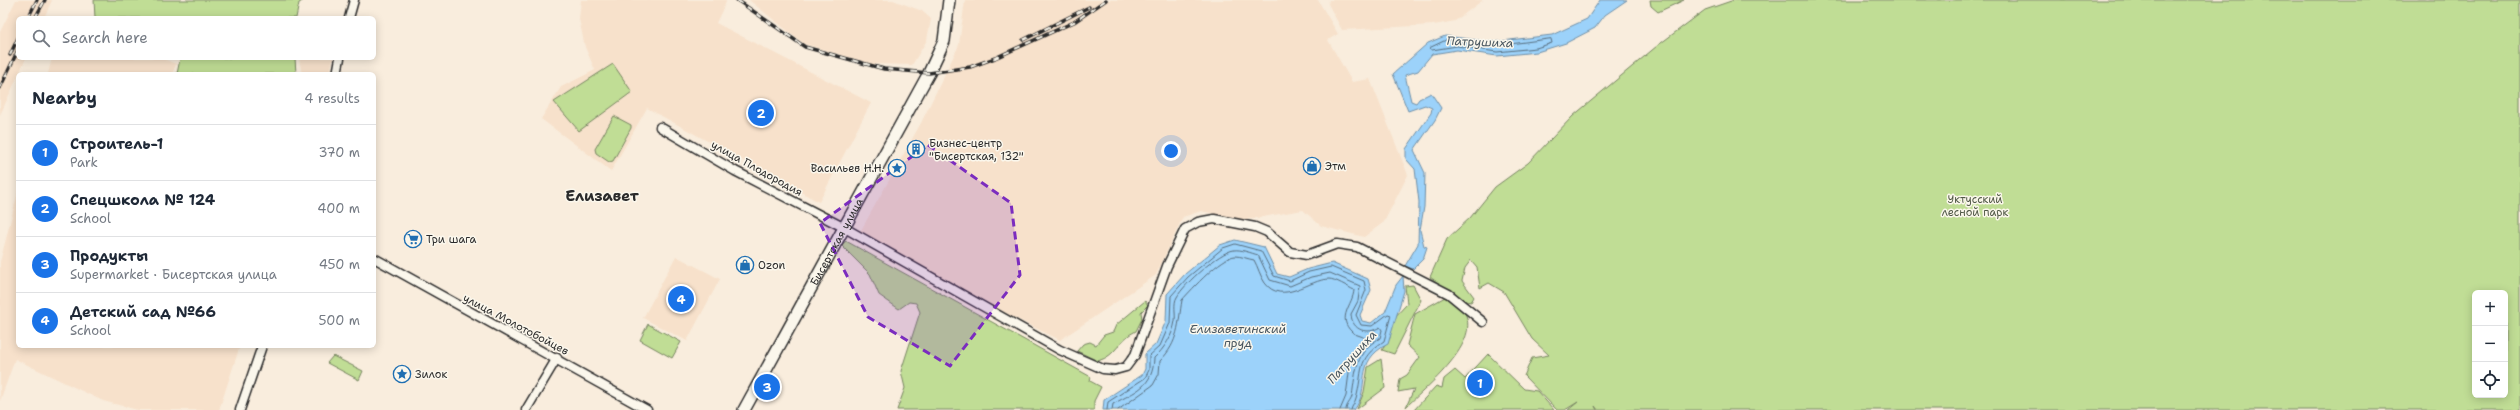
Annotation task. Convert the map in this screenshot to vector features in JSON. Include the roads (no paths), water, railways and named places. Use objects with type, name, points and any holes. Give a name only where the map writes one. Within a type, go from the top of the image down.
[{"type":"main road","name":"Бисертская улица","points":[[744,410],[843,227],[929,73],[944,41],[949,0]]},
{"type":"street","points":[[350,16],[354,0]]},
{"type":"street","points":[[337,72],[340,60]]},
{"type":"street","name":"улица Плодородия","points":[[660,126],[735,171],[843,227],[1060,350],[1102,369],[1115,370],[1126,366],[1135,355],[1167,266],[1184,229],[1198,222],[1214,219],[1255,227],[1267,232],[1290,252],[1307,255],[1337,244],[1358,247],[1449,294],[1483,322]]},
{"type":"street","name":"улица Молотобойцев","points":[[376,259],[471,313],[557,358],[647,410]]},
{"type":"street","points":[[240,410],[261,348]]},
{"type":"street","points":[[526,410],[557,358]]},
{"type":"water","name":"Патрушиха","points":[[1600,0],[1627,0],[1605,15],[1595,28],[1566,43],[1537,52],[1497,56],[1457,50],[1432,54],[1418,71],[1405,75],[1411,101],[1416,103],[1419,99],[1431,93],[1441,108],[1435,120],[1414,150],[1425,173],[1424,207],[1420,230],[1424,246],[1427,247],[1423,259],[1413,269],[1405,266],[1418,244],[1419,202],[1415,169],[1406,159],[1406,149],[1431,113],[1432,108],[1425,105],[1408,111],[1393,74],[1428,43],[1445,36],[1493,42],[1552,35],[1587,19]]},
{"type":"water","name":"Елизаветинский пруд","points":[[1235,240],[1264,247],[1277,274],[1289,277],[1308,269],[1332,263],[1368,279],[1371,290],[1360,315],[1362,321],[1371,323],[1385,312],[1396,285],[1403,276],[1404,291],[1388,344],[1377,351],[1370,359],[1366,367],[1362,393],[1354,410],[1103,410],[1104,400],[1142,375],[1145,369],[1145,354],[1156,344],[1166,321],[1167,294],[1185,274],[1220,245]]},
{"type":"railway","points":[[29,16],[37,0]]},
{"type":"railway","points":[[36,16],[45,0]]},
{"type":"railway","points":[[737,0],[805,47],[884,69],[929,73],[970,67],[995,58],[1074,22],[1106,0]]},
{"type":"railway","points":[[1023,40],[1089,7]]},
{"type":"railway","points":[[10,55],[16,42]]},
{"type":"railway","points":[[0,88],[16,54]]},
{"type":"place","name":"Спецшкола № 124","points":[[761,113]]},
{"type":"place","name":"Бизнес-центр \"Бисертская, 132\"","points":[[916,149]]},
{"type":"place","name":"Этм","points":[[1312,166]]},
{"type":"place","name":"Васильев Н.Н.","points":[[897,168]]},
{"type":"place","name":"Три шага","points":[[413,239]]},
{"type":"place","name":"Ozon","points":[[745,265]]},
{"type":"place","name":"Детский сад №66","points":[[681,299]]},
{"type":"place","name":"Зилок","points":[[402,374]]},
{"type":"place","name":"Строитель-1","points":[[1480,383]]},
{"type":"place","name":"Продукты","points":[[767,387]]},
{"type":"district","name":"Елизавет","points":[[602,196]]},
{"type":"park label","name":"Уктусский лесной парк","points":[[1975,205]]}]
